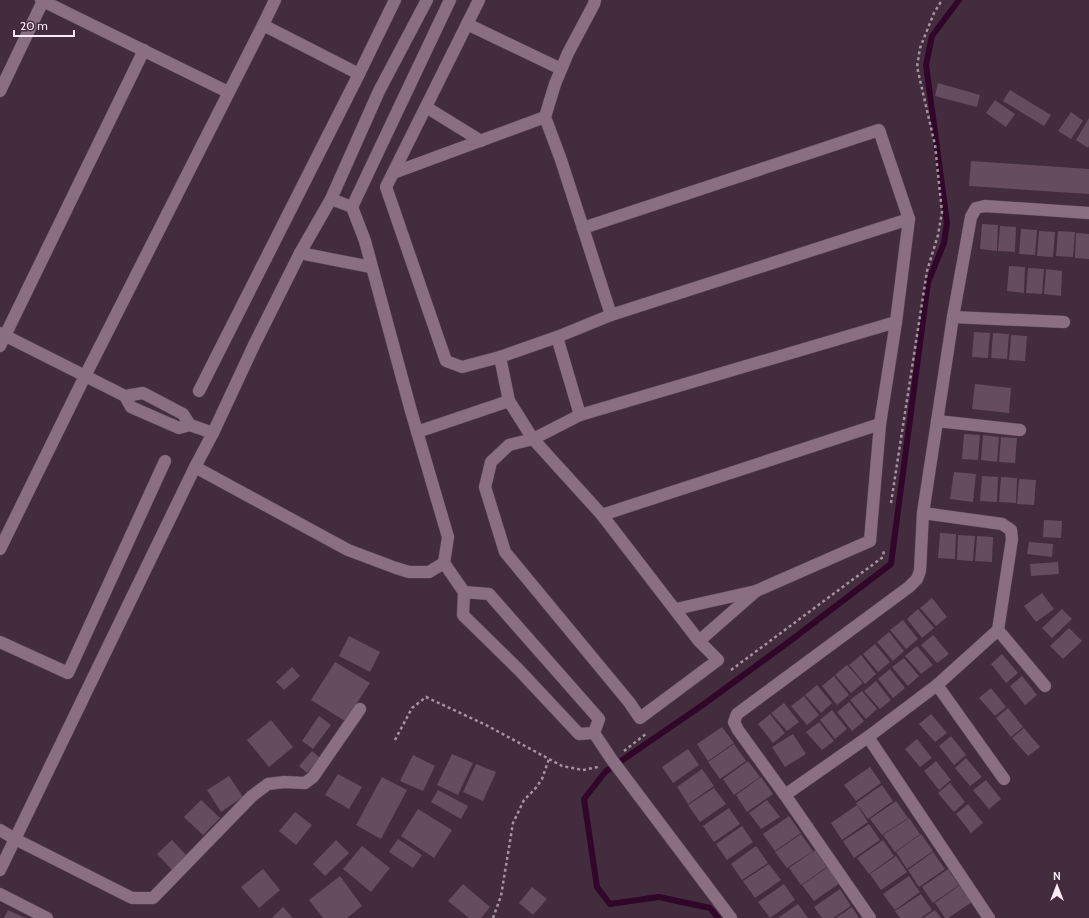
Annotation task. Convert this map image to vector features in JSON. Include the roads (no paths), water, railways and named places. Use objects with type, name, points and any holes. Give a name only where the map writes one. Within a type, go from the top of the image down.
[{"type":"street","points":[[0,91],[42,0],[228,92]]},
{"type":"street","points":[[0,549],[85,376],[275,0]]},
{"type":"street","points":[[199,391],[360,74],[395,0]]},
{"type":"street","points":[[0,870],[195,467],[213,433],[254,345],[300,253],[331,199],[379,91],[427,0]]},
{"type":"street","points":[[450,0],[352,207],[365,241],[417,432],[448,536],[444,563],[464,592],[463,614],[519,670],[579,734],[594,733]]},
{"type":"street","points":[[479,0],[386,187],[446,361],[462,367],[500,357],[557,337],[611,315],[909,219]]},
{"type":"street","points":[[594,0],[594,4],[561,69],[545,117],[561,160],[611,315]]},
{"type":"street","points":[[467,24],[561,69]]},
{"type":"street","points":[[263,25],[360,74]]},
{"type":"street","points":[[144,50],[2,338],[125,396],[131,407],[154,418],[179,428],[190,425],[213,433]]},
{"type":"street","points":[[426,107],[480,141]]},
{"type":"street","points":[[393,174],[545,117]]},
{"type":"street","points":[[583,228],[879,130],[909,219],[896,322],[880,424],[870,542],[756,591],[676,609]]},
{"type":"street","points":[[331,199],[352,207]]},
{"type":"street","points":[[870,918],[786,795],[738,730],[734,722],[736,714],[917,579],[920,571],[923,513],[953,317],[971,217],[976,208],[985,206],[1089,213]]},
{"type":"street","points":[[300,253],[371,267]]},
{"type":"street","points":[[953,317],[1064,322]]},
{"type":"street","points":[[500,357],[509,401],[533,439],[602,515],[676,609],[699,641],[718,660],[640,718],[629,702],[505,552],[485,487],[491,462],[509,445],[533,439],[580,414],[896,322]]},
{"type":"street","points":[[557,337],[580,414]]},
{"type":"street","points":[[125,396],[143,393],[183,414],[190,425]]},
{"type":"street","points":[[417,432],[509,401]]},
{"type":"street","points":[[937,421],[1020,430]]},
{"type":"street","points":[[602,515],[880,424]]},
{"type":"street","points":[[0,642],[68,673],[165,461]]},
{"type":"street","points":[[195,467],[348,550],[409,572],[429,572],[444,563]]},
{"type":"street","points":[[786,795],[868,737],[937,685],[998,630],[1012,539],[1011,530],[1002,524],[923,513]]},
{"type":"street","points":[[699,641],[756,591]]},
{"type":"street","points":[[464,592],[490,594],[599,719],[594,733]]},
{"type":"street","points":[[998,630],[1045,686]]},
{"type":"street","points":[[937,685],[1004,779]]},
{"type":"street","points":[[0,830],[14,839],[132,898],[153,898],[252,796],[268,784],[284,782],[305,783],[313,777],[360,709]]},
{"type":"street","points":[[594,733],[731,918]]},
{"type":"street","points":[[868,737],[989,918]]},
{"type":"street","points":[[0,894],[47,918]]},
{"type":"waterway","points":[[718,918],[710,908],[659,897],[610,904],[597,887],[584,799],[605,772],[704,704],[891,564],[928,282],[944,243],[947,223],[926,65],[932,36],[959,0]]}]
